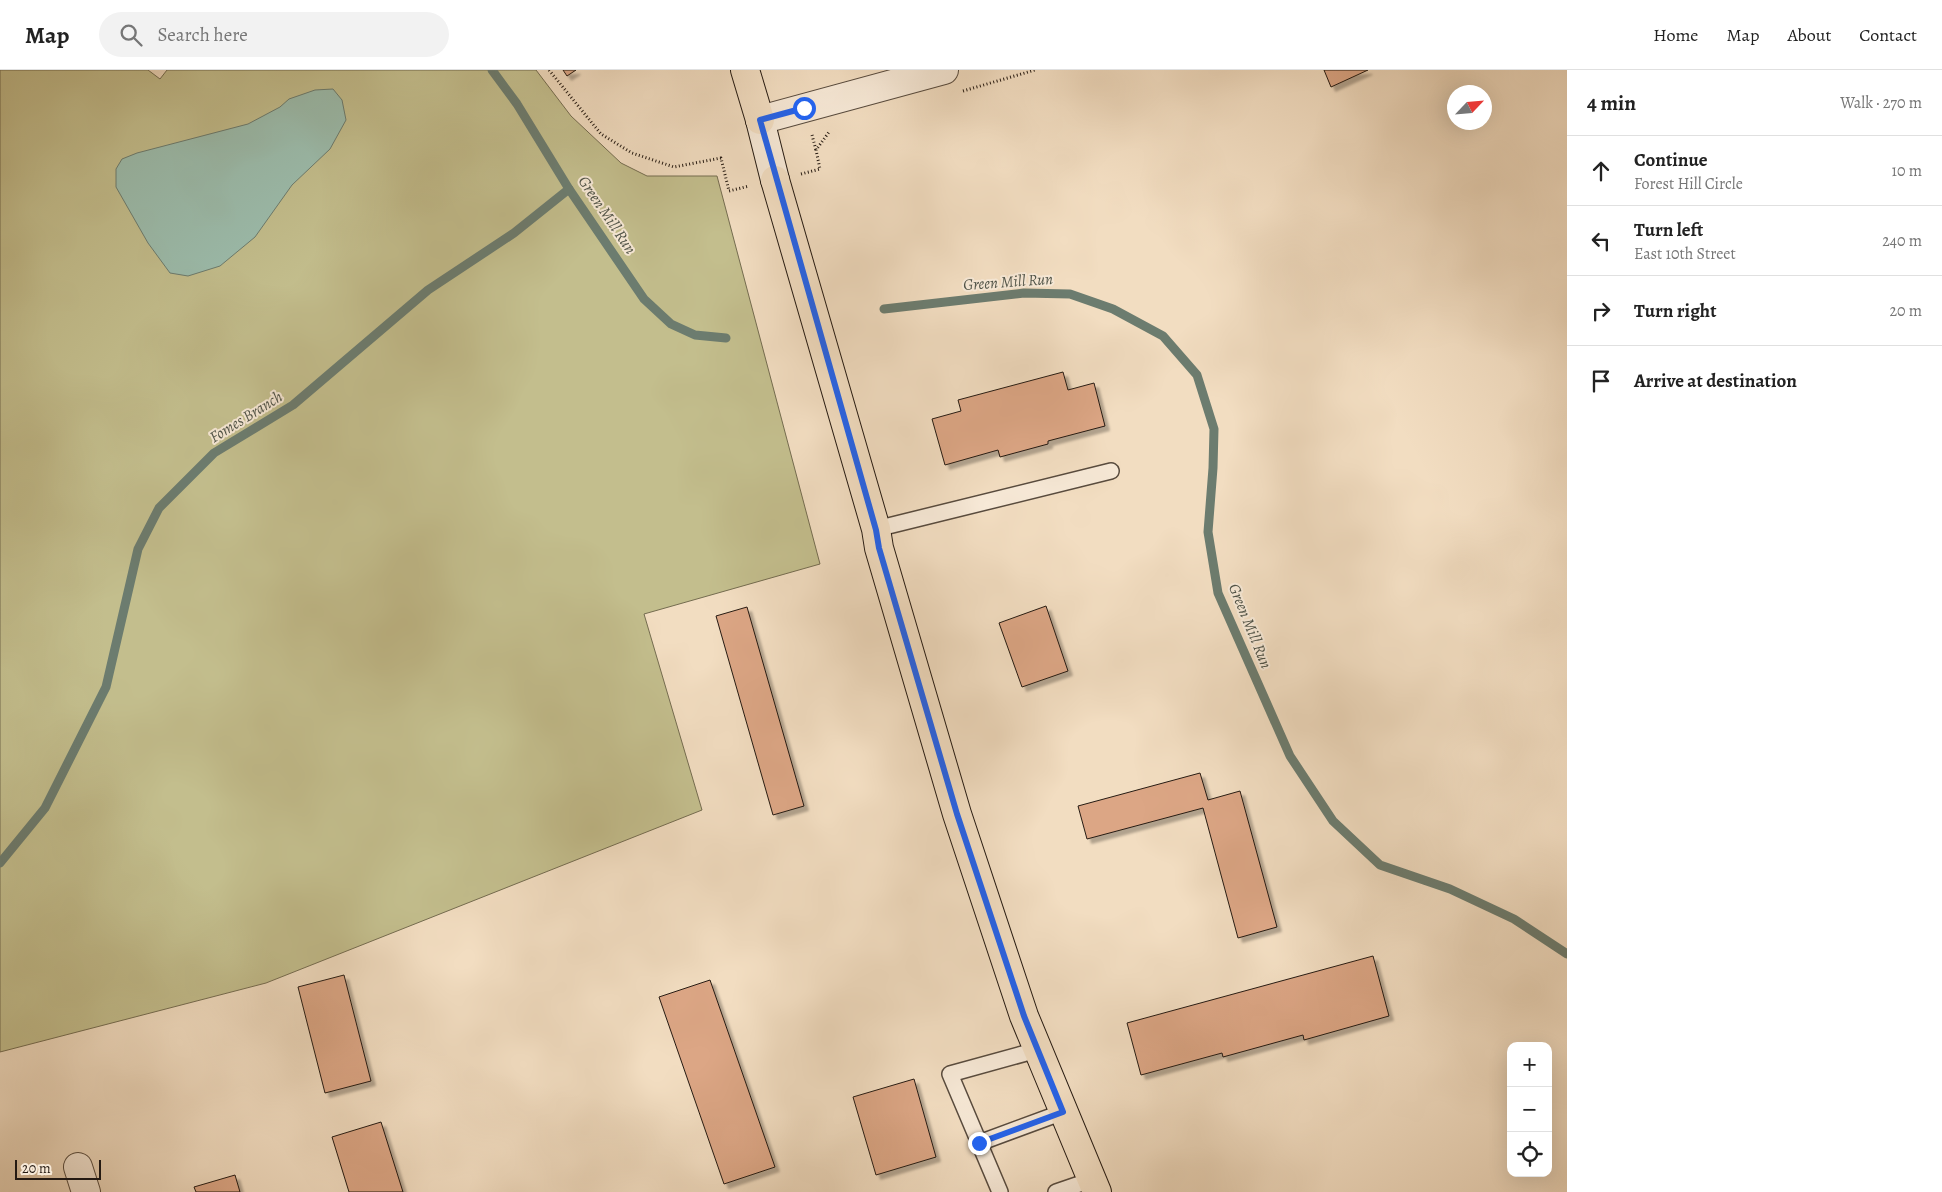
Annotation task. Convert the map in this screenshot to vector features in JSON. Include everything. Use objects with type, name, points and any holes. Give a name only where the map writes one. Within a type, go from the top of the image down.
[{"type":"main road","points":[[745,70],[760,120]]},
{"type":"main road","points":[[775,180],[876,530],[879,548],[957,814],[1024,1016],[1094,1186]]},
{"type":"street","points":[[775,180],[760,120],[944,70]]},
{"type":"lane","points":[[876,530],[1111,470]]},
{"type":"lane","points":[[1000,1192],[950,1074],[1037,1050]]},
{"type":"lane","points":[[979,1143],[1063,1112]]},
{"type":"lane","points":[[1056,1192],[1094,1186]]},
{"type":"path","points":[[549,70],[601,134],[632,153],[674,167],[721,158],[729,191]]},
{"type":"shaded area","points":[[0,70],[148,70],[160,79],[167,70],[536,70],[571,116],[621,163],[647,176],[717,176],[820,564],[644,614],[702,810],[266,983],[0,1052]]},
{"type":"shaded area","points":[[333,89],[342,100],[346,120],[330,149],[292,185],[255,237],[220,266],[188,276],[170,273],[148,243],[116,187],[116,169],[122,159],[137,153],[248,124],[280,107],[289,99],[315,90]]},
{"type":"building","points":[[563,70],[576,70],[567,76]]},
{"type":"building","points":[[1324,70],[1368,70],[1331,87]]},
{"type":"building","points":[[1063,372],[1068,390],[1094,383],[1105,426],[1048,441],[1048,444],[1000,457],[998,450],[945,465],[932,419],[961,411],[958,400]]},
{"type":"building","points":[[1046,606],[1068,671],[1022,687],[999,623]]},
{"type":"building","points":[[747,607],[804,806],[773,815],[716,616]]},
{"type":"building","points":[[1200,773],[1208,800],[1240,791],[1277,927],[1238,938],[1203,808],[1087,839],[1078,806]]},
{"type":"building","points":[[1373,956],[1389,1016],[1304,1040],[1303,1035],[1223,1057],[1222,1053],[1141,1075],[1127,1023]]},
{"type":"building","points":[[344,975],[371,1081],[325,1093],[298,987]]},
{"type":"building","points":[[710,980],[775,1167],[724,1184],[659,997]]},
{"type":"building","points":[[914,1079],[936,1157],[876,1175],[853,1097]]},
{"type":"building","points":[[381,1122],[403,1192],[349,1192],[332,1137]]},
{"type":"building","points":[[235,1175],[240,1192],[196,1192],[194,1187]]},
{"type":"waterway","name":"Green Mill Run","points":[[492,70],[517,104],[569,189],[644,299],[671,324],[695,335],[726,338]]},
{"type":"waterway","name":"Fomes Branch","points":[[0,863],[45,808],[106,687],[138,549],[159,508],[214,453],[293,405],[428,290],[514,233],[569,189]]},
{"type":"waterway","name":"Green Mill Run","points":[[884,309],[1024,293],[1070,294],[1113,309],[1163,336],[1197,375],[1214,429],[1208,532],[1218,593],[1290,756],[1333,821],[1380,865],[1450,889],[1514,919],[1567,954]]},
{"type":"route","points":[[804,108],[760,120],[775,180],[876,530],[879,548],[957,814],[1024,1016],[1063,1112],[979,1143]]}]
